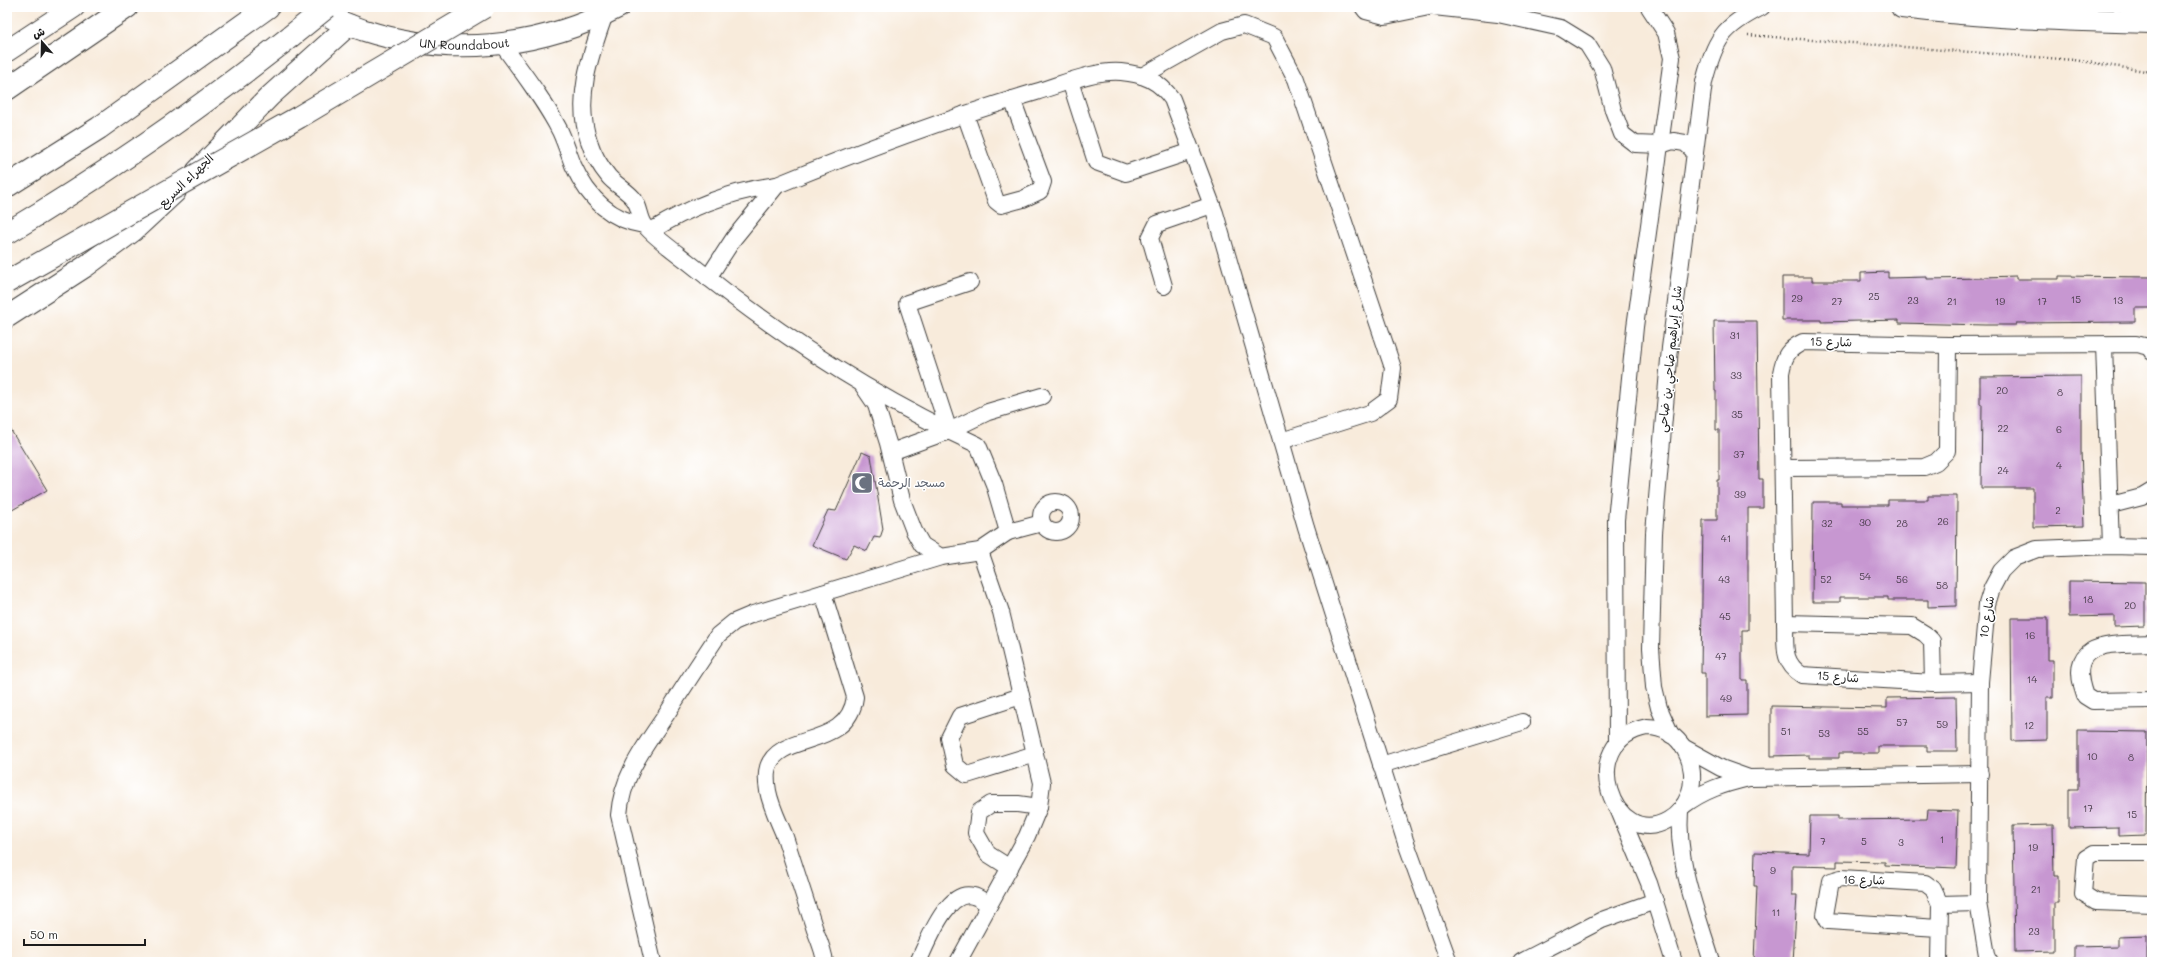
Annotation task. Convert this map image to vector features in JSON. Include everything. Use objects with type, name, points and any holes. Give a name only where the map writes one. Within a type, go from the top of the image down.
[{"type":"highway","points":[[7,89],[127,7]]},
{"type":"highway","points":[[7,186],[99,128],[268,7]]},
{"type":"highway","points":[[7,233],[97,177],[171,126],[248,70],[327,7]]},
{"type":"highway","points":[[7,282],[292,121],[484,7]]},
{"type":"highway","points":[[1902,7],[1942,12],[2152,22]]},
{"type":"main road","points":[[7,51],[74,7]]},
{"type":"main road","name":"UN Roundabout","points":[[311,7],[349,25],[380,35],[411,42],[458,47],[502,44],[555,34],[612,10]]},
{"type":"main road","name":"الجهراء السريع","points":[[7,317],[86,266],[133,231],[210,159],[270,96],[349,25]]},
{"type":"street","points":[[1364,7],[1366,11],[1385,16],[1429,7]]},
{"type":"street","points":[[1434,7],[1498,14],[1561,28],[1587,44],[1602,68],[1613,110],[1622,134],[1635,144],[1661,145],[1673,141],[1686,143],[1695,152]]},
{"type":"street","points":[[1617,744],[1616,520],[1635,326],[1672,58],[1666,33],[1649,7]]},
{"type":"street","name":"شارع إبراهيم ضاحي بن ضاحي","points":[[1671,735],[1659,708],[1654,687],[1651,648],[1654,533],[1670,348],[1704,82],[1711,54],[1723,33],[1745,16],[1762,7]]},
{"type":"street","points":[[612,10],[587,76],[583,98],[584,119],[588,140],[597,160],[609,177],[633,198],[648,228]]},
{"type":"street","points":[[1142,76],[1222,31],[1244,25],[1274,37],[1296,79],[1394,368],[1389,399],[1370,413],[1282,441]]},
{"type":"street","points":[[502,44],[560,131],[574,165],[593,197],[605,211],[628,222],[648,228],[708,278],[783,333],[861,383],[949,431],[978,444],[994,484],[1008,532]]},
{"type":"street","points":[[648,228],[711,199],[747,189],[777,185],[965,114],[1090,75],[1120,72],[1142,76],[1163,86],[1172,99],[1212,205],[1306,527],[1405,840],[1450,962]]},
{"type":"street","points":[[1070,81],[1096,162],[1126,173],[1192,151]]},
{"type":"street","points":[[965,114],[996,201],[1001,205],[1023,199],[1040,191],[1043,182],[1012,99]]},
{"type":"street","points":[[708,278],[734,238],[777,185]]},
{"type":"street","points":[[1164,286],[1150,238],[1157,224],[1212,205]]},
{"type":"street","points":[[949,431],[907,303],[970,282]]},
{"type":"street","name":"شارع 15","points":[[1980,682],[1933,683],[1802,674],[1792,668],[1786,658],[1784,468],[1781,373],[1785,354],[1792,347],[1803,342],[1948,345],[2136,344],[2151,348]]},
{"type":"street","points":[[1784,468],[1924,467],[1936,462],[1946,451],[1948,345]]},
{"type":"street","points":[[2104,345],[2111,505],[2111,546]]},
{"type":"street","points":[[861,383],[876,405],[891,452],[902,500],[914,531],[922,545],[941,557]]},
{"type":"street","points":[[891,452],[949,431],[988,412],[1042,396]]},
{"type":"street","points":[[2111,505],[2142,497],[2152,491]]},
{"type":"street","points":[[653,962],[619,815],[621,796],[627,777],[639,755],[718,635],[734,622],[753,614],[941,557],[980,551],[1008,532],[1042,523]]},
{"type":"street","name":"شارع 10","points":[[1990,962],[1987,955],[1978,903],[1980,682],[1987,604],[1992,588],[2002,571],[2014,558],[2037,550],[2111,546],[2152,547]]},
{"type":"street","points":[[958,962],[1027,836],[1039,807],[1042,783],[1001,612],[980,551]]},
{"type":"street","points":[[823,593],[855,697],[853,706],[849,716],[839,727],[814,739],[781,750],[772,759],[767,768],[768,791],[796,871],[825,962]]},
{"type":"street","points":[[1785,623],[1912,626],[1925,634],[1932,641],[1933,683]]},
{"type":"street","points":[[2152,643],[2101,645],[2090,651],[2082,660],[2078,673],[2085,696],[2093,701],[2152,700]]},
{"type":"street","points":[[1021,696],[960,716],[950,738],[955,765],[967,775],[1035,754]]},
{"type":"street","points":[[1381,765],[1522,722]]},
{"type":"street","points":[[1674,962],[1656,901],[1627,828],[1609,793],[1606,776],[1609,759],[1617,744],[1630,733],[1647,727],[1655,727],[1671,735],[1684,748],[1688,755],[1692,772],[1691,790],[1682,808],[1680,843],[1686,874],[1712,962]]},
{"type":"street","points":[[1684,748],[1721,768],[1749,778]]},
{"type":"street","points":[[1617,808],[1630,819],[1646,826],[1663,823],[1699,794],[1713,788],[1749,778],[1980,774]]},
{"type":"street","points":[[1010,868],[988,854],[976,833],[979,812],[991,804],[1018,804],[1039,807]]},
{"type":"street","points":[[2152,853],[2094,852],[2086,858],[2083,878],[2084,894],[2096,902],[2152,904]]},
{"type":"street","name":"شارع 16","points":[[1938,928],[1828,921],[1825,915],[1831,881],[1841,878],[1925,883],[1933,889],[1940,904]]},
{"type":"street","points":[[918,962],[943,911],[959,896],[972,895],[989,905]]},
{"type":"street","points":[[1521,962],[1602,920],[1656,901]]},
{"type":"street","points":[[1939,962],[1938,928],[1940,904],[1978,903]]},
{"type":"path","points":[[1723,33],[2074,60],[2152,72]]},
{"type":"building","points":[[1888,272],[1888,278],[1927,277],[1927,279],[2016,276],[2016,279],[2059,279],[2059,276],[2152,277],[2152,308],[2135,308],[2135,322],[2016,323],[2016,325],[1985,325],[1899,323],[1899,320],[1821,322],[1821,320],[1782,320],[1782,277],[1812,277],[1812,281],[1861,281],[1861,273]]},
{"type":"building","points":[[1714,321],[1757,321],[1759,479],[1763,479],[1763,508],[1748,508],[1748,630],[1742,630],[1742,680],[1747,680],[1747,715],[1705,716],[1705,673],[1701,673],[1703,520],[1717,520],[1717,480],[1719,480],[1719,430],[1716,430]]},
{"type":"building","points":[[2081,376],[2081,451],[2084,526],[2033,527],[2033,488],[1981,488],[1982,404],[1980,404],[1980,377]]},
{"type":"building","points":[[7,424],[47,490],[7,513]]},
{"type":"building","name":"مسجد الرحمة","points":[[862,452],[871,456],[883,529],[880,538],[874,537],[867,551],[854,545],[846,559],[812,545],[828,510],[836,511]]},
{"type":"building","points":[[1928,496],[1957,496],[1956,606],[1928,607],[1928,600],[1888,600],[1888,597],[1840,597],[1840,602],[1812,602],[1813,502],[1841,502],[1841,505],[1888,505],[1888,500],[1928,500]]},
{"type":"building","points":[[2069,581],[2145,582],[2145,626],[2115,627],[2115,616],[2069,617]]},
{"type":"building","points":[[2011,618],[2048,618],[2048,660],[2053,660],[2053,697],[2047,697],[2047,740],[2012,741]]},
{"type":"building","points":[[1956,697],[1957,751],[1927,751],[1927,746],[1878,746],[1878,753],[1839,753],[1839,758],[1809,758],[1809,755],[1771,756],[1771,706],[1887,708],[1887,698]]},
{"type":"building","points":[[2078,731],[2147,732],[2146,835],[2118,836],[2118,827],[2069,828],[2069,789],[2078,789]]},
{"type":"building","points":[[1928,810],[1958,811],[1956,868],[1885,865],[1885,862],[1837,861],[1837,867],[1792,866],[1792,895],[1797,895],[1793,962],[1754,962],[1757,886],[1754,886],[1755,852],[1809,854],[1810,816],[1838,816],[1838,820],[1927,819]]},
{"type":"building","points":[[2053,825],[2054,876],[2058,876],[2058,903],[2054,903],[2054,951],[2015,952],[2013,826]]},
{"type":"building","points":[[2147,936],[2147,962],[2074,962],[2074,947],[2118,946],[2118,937]]},
{"type":"place","name":"مسجد الرحمة","points":[[862,483]]}]
